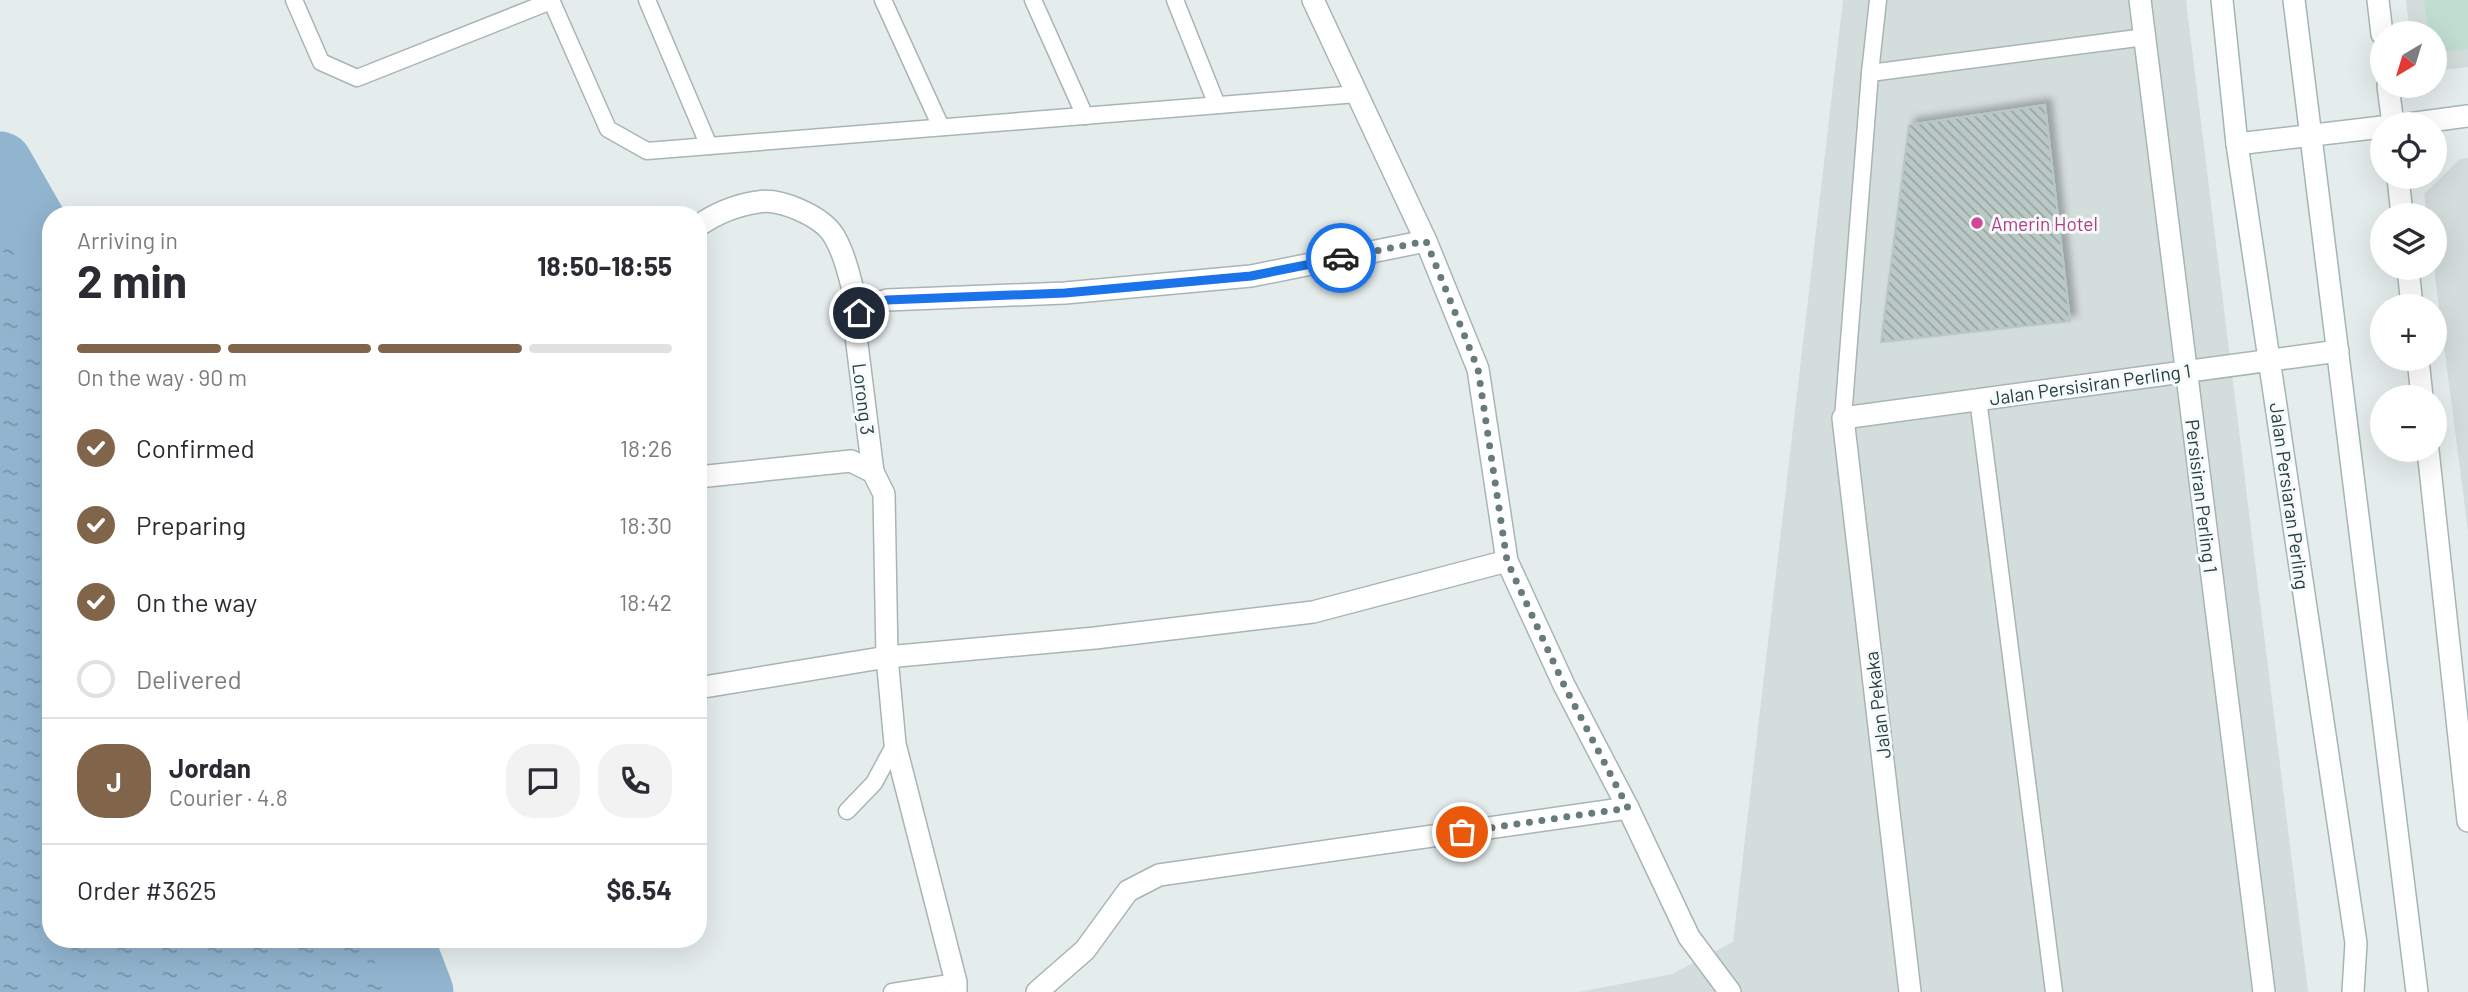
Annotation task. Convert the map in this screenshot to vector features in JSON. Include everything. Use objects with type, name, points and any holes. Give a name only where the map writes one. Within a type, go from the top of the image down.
[{"type":"street","points":[[1313,0],[1426,241],[1478,369],[1507,561],[1564,685],[1628,808],[1689,937],[1730,992]]},
{"type":"street","name":"Persisiran Perling 1","points":[[2140,0],[2264,992]]},
{"type":"street","name":"Jalan Persiaran Perling","points":[[2221,0],[2237,144],[2356,943],[2353,992]]},
{"type":"street","points":[[2294,0],[2417,992]]},
{"type":"street","points":[[2378,0],[2380,21]]},
{"type":"street","points":[[2447,119],[2468,116]]},
{"type":"street","points":[[2237,144],[2370,128]]},
{"type":"street","name":"Lorong 3","points":[[707,219],[760,201],[783,205],[811,215],[833,233],[839,246],[859,313],[855,328],[873,472],[884,494],[887,657],[895,744],[956,987]]},
{"type":"street","points":[[859,313],[866,306],[887,300],[1065,293],[1251,276],[1426,241]]},
{"type":"street","name":"Jalan Persisiran Perling 1","points":[[1843,418],[2338,351]]},
{"type":"street","name":"Jalan Pekaka","points":[[1843,418],[1910,992]]},
{"type":"street","points":[[707,476],[850,461],[873,472]]},
{"type":"street","points":[[2429,462],[2468,821]]},
{"type":"street","points":[[707,687],[887,657],[1095,638],[1313,612],[1507,561]]},
{"type":"street","points":[[1037,992],[1085,950],[1128,891],[1158,875],[1628,808]]},
{"type":"lane","points":[[295,0],[321,62],[357,78],[551,0],[608,128],[648,151],[1357,94]]},
{"type":"lane","points":[[647,0],[709,146]]},
{"type":"lane","points":[[883,0],[941,127]]},
{"type":"lane","points":[[1034,0],[1085,116]]},
{"type":"lane","points":[[1175,0],[1217,105]]},
{"type":"lane","points":[[1843,418],[1878,0]]},
{"type":"lane","points":[[1870,73],[2145,37]]},
{"type":"lane","points":[[1978,399],[2054,992]]},
{"type":"lane","points":[[847,811],[874,783],[895,744]]},
{"type":"lane","points":[[892,992],[956,987]]},
{"type":"shaded area","points":[[1843,0],[2186,0],[2308,992],[1579,992],[1672,974],[1733,942]]},
{"type":"shaded area","points":[[2406,0],[2468,0],[2468,67],[2447,69],[2447,21],[2409,21]]},
{"type":"shaded area","points":[[2468,158],[2468,531],[2447,369],[2447,294],[2437,294],[2436,280],[2447,280],[2447,203],[2425,203],[2424,194],[2429,189],[2447,189],[2447,172],[2460,159]]},
{"type":"green space","points":[[2424,0],[2468,0],[2468,49],[2447,51],[2447,21],[2427,21]]},
{"type":"water","points":[[0,164],[42,237],[42,948],[404,948],[421,992],[0,992]]},
{"type":"building","name":"Amerin Hotel","points":[[2045,105],[2070,321],[1881,342],[1909,125]]},
{"type":"waterway","points":[[0,164],[42,237]]},
{"type":"waterway","points":[[404,948],[421,992]]},
{"type":"way so far","points":[[1341,258],[1426,241],[1478,369],[1507,561],[1564,685],[1628,808],[1462,832]]},
{"type":"place","name":"Amerin Hotel","points":[[1977,223]]},
{"type":"route","points":[[859,313],[866,306],[887,300],[1065,293],[1251,276],[1341,258]]}]
